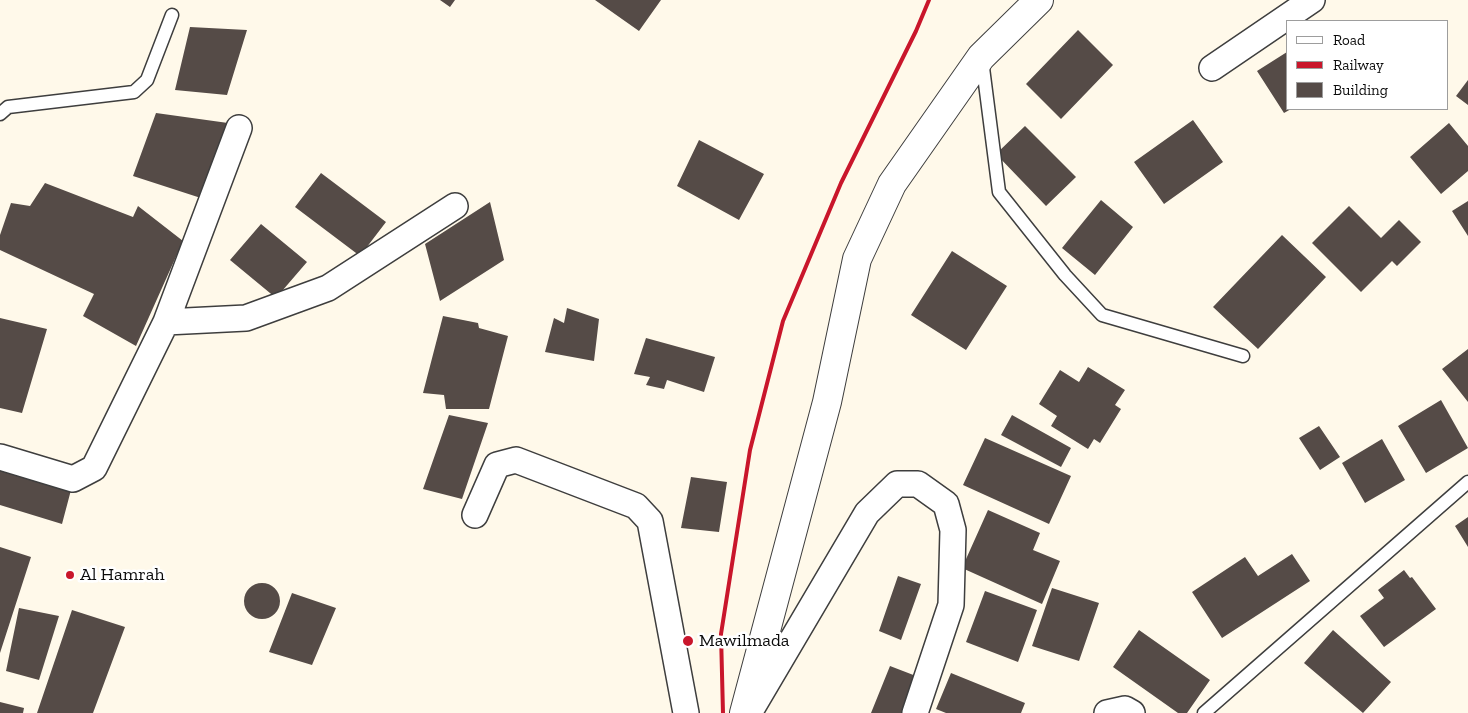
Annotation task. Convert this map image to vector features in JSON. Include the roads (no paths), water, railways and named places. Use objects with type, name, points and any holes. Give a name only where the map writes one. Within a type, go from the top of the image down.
[{"type":"street","points":[[744,713],[827,402],[857,260],[892,184],[981,57],[1039,0]]},
{"type":"street","points":[[1212,68],[1302,9],[1312,0]]},
{"type":"street","points":[[0,457],[73,479],[94,468],[166,322],[239,128]]},
{"type":"street","points":[[166,322],[246,318],[328,288],[455,206]]},
{"type":"street","points":[[475,515],[497,465],[516,460],[636,506],[650,521],[686,713]]},
{"type":"street","points":[[749,713],[867,513],[897,484],[918,484],[946,504],[953,530],[951,605],[915,713]]},
{"type":"street","points":[[1107,713],[1125,709],[1132,713]]},
{"type":"lane","points":[[0,114],[8,107],[134,92],[147,80],[172,16]]},
{"type":"lane","points":[[981,57],[985,73],[999,192],[1065,275],[1102,315],[1243,356]]},
{"type":"lane","points":[[1204,713],[1468,482]]},
{"type":"railway","points":[[723,713],[721,634],[750,450],[783,321],[841,183],[916,31],[929,0]]},
{"type":"place","name":"Al Hamrah","points":[[70,575]]},
{"type":"place","name":"Mawilmada","points":[[688,641]]}]
